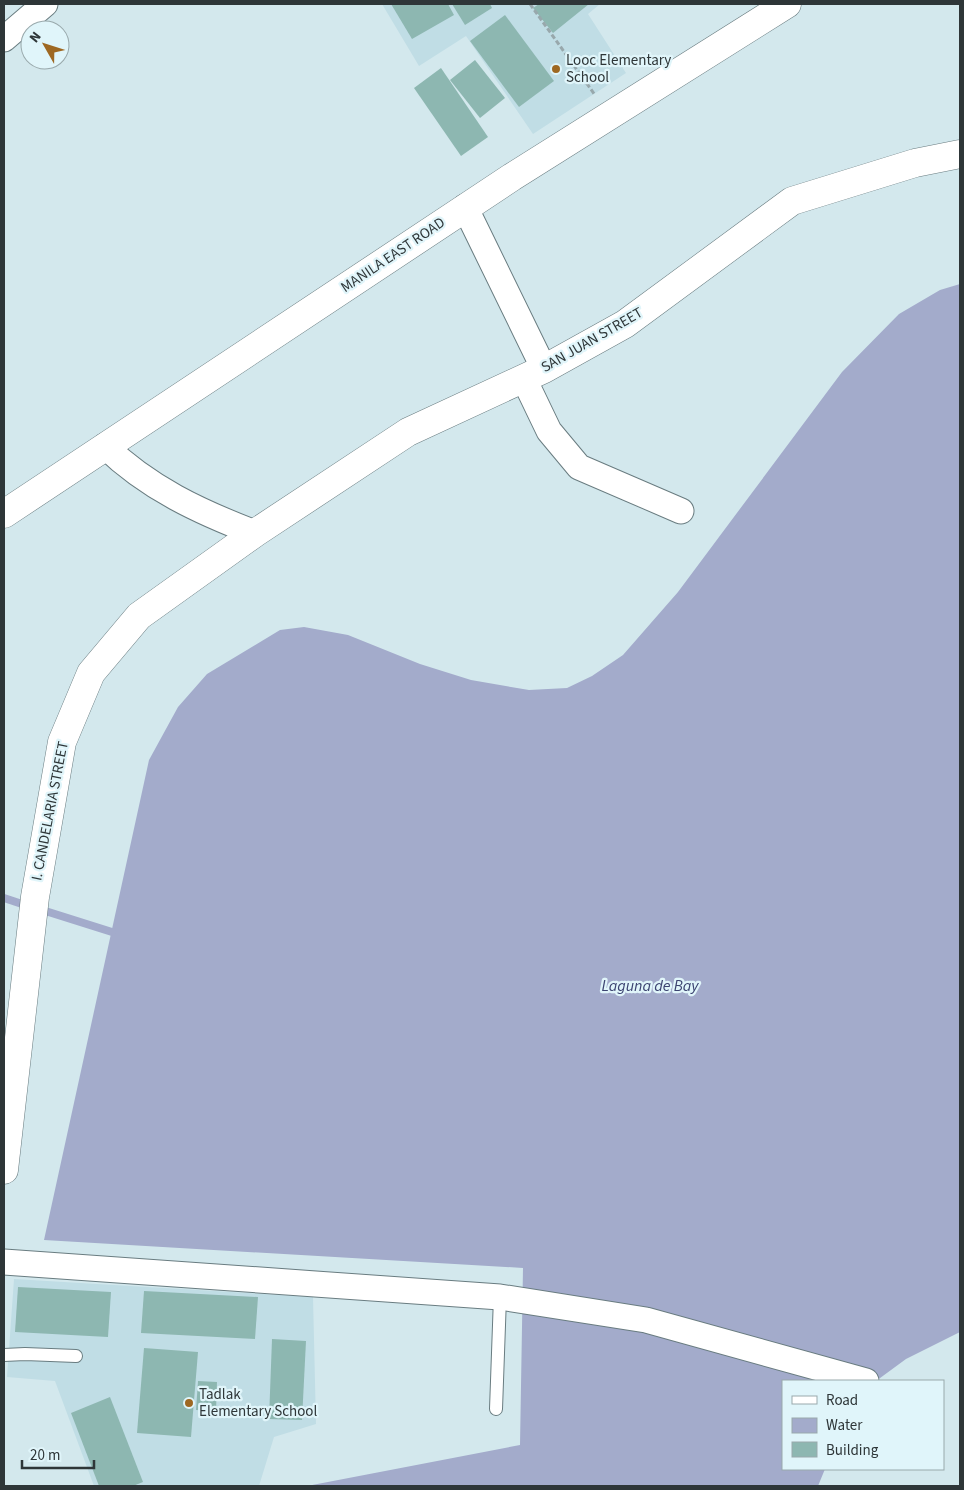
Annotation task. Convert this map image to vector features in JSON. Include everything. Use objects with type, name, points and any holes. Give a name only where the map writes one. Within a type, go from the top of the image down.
[{"type":"street","points":[[4,39],[45,4]]},
{"type":"street","name":"MANILA EAST ROAD","points":[[4,514],[465,207],[608,114],[787,4]]},
{"type":"street","name":"SAN JUAN STREET","points":[[255,534],[408,432],[534,374],[625,324],[792,201],[915,163],[960,154]]},
{"type":"street","points":[[465,207],[534,374],[549,430],[578,467],[681,511]]},
{"type":"street","points":[[105,446],[123,463],[154,485],[203,513],[255,534]]},
{"type":"street","name":"I. CANDELARIA STREET","points":[[4,1170],[35,896],[62,742],[91,673],[139,616],[255,534]]},
{"type":"street","points":[[4,1262],[500,1297],[646,1320],[862,1380]]},
{"type":"lane","points":[[496,1409],[500,1297]]},
{"type":"lane","points":[[4,1355],[76,1356]]},
{"type":"path","points":[[530,4],[608,114]]},
{"type":"shaded area","name":"Looc Elementary School","points":[[382,4],[600,4],[588,14],[626,73],[533,134],[466,36],[419,66]]},
{"type":"shaded area","name":"Tadlak Elementary School","points":[[14,1279],[313,1297],[316,1424],[274,1437],[259,1486],[94,1486],[55,1381],[7,1377]]},
{"type":"water","name":"Laguna de Bay","points":[[960,284],[960,1332],[906,1359],[877,1380],[782,1380],[782,1470],[825,1470],[818,1486],[307,1486],[520,1445],[523,1268],[44,1240],[149,760],[178,707],[207,674],[280,630],[304,627],[348,635],[420,664],[471,680],[529,690],[567,688],[592,676],[623,655],[678,592],[842,372],[899,314],[940,290]]},
{"type":"building","points":[[391,4],[448,4],[454,15],[412,39]]},
{"type":"building","points":[[452,4],[490,4],[492,8],[465,25]]},
{"type":"building","points":[[539,4],[589,4],[553,33],[533,8]]},
{"type":"building","points":[[505,15],[554,81],[519,107],[470,41]]},
{"type":"building","points":[[475,60],[505,98],[480,118],[450,80]]},
{"type":"building","points":[[441,68],[488,137],[461,156],[414,88]]},
{"type":"building","points":[[18,1287],[111,1292],[108,1337],[15,1332]]},
{"type":"building","points":[[144,1291],[258,1297],[255,1339],[141,1333]]},
{"type":"building","points":[[272,1339],[306,1341],[302,1420],[269,1419]]},
{"type":"building","points":[[144,1348],[198,1352],[191,1437],[137,1433]]},
{"type":"building","points":[[198,1381],[217,1382],[216,1411],[196,1410]]},
{"type":"building","points":[[110,1397],[143,1482],[133,1486],[99,1486],[71,1413]]},
{"type":"waterway","points":[[4,898],[28,906]]},
{"type":"waterway","points":[[39,909],[112,932]]},
{"type":"place","name":"Looc Elementary School","points":[[556,69]]},
{"type":"place","name":"Tadlak Elementary School","points":[[189,1403]]}]
